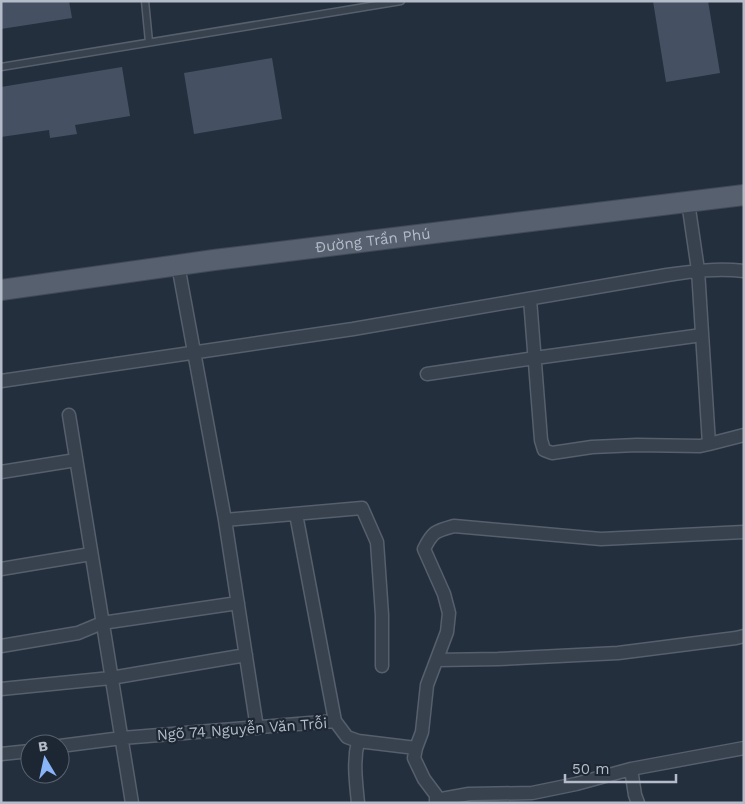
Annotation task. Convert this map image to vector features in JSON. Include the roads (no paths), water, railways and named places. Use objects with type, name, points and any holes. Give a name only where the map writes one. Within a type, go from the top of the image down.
[{"type":"main road","name":"Đường Trần Phú","points":[[1,290],[178,265],[744,195]]},
{"type":"street","points":[[688,202],[698,270],[709,444]]},
{"type":"street","points":[[178,265],[238,602],[257,728]]},
{"type":"street","points":[[1,382],[352,329],[698,270],[725,269],[744,271]]},
{"type":"street","points":[[530,299],[540,440],[544,450],[552,453],[592,447],[637,445],[691,446],[709,444],[744,435]]},
{"type":"street","points":[[427,374],[702,335]]},
{"type":"street","points":[[69,415],[132,803]]},
{"type":"street","points":[[1,472],[76,460]]},
{"type":"street","points":[[224,520],[362,508],[376,542],[382,615],[382,666]]},
{"type":"street","points":[[296,514],[335,721]]},
{"type":"street","points":[[744,532],[602,539],[454,526],[438,530],[430,536],[424,548],[444,594],[449,613],[447,632],[428,685],[422,732],[414,758],[424,779],[436,795],[436,801],[469,794],[532,793],[576,784],[632,769],[744,748]]},
{"type":"street","points":[[1,569],[91,554]]},
{"type":"street","points":[[1,646],[78,632],[102,623],[238,602]]},
{"type":"street","points":[[437,660],[618,653],[744,636]]},
{"type":"street","points":[[1,689],[111,678],[246,655]]},
{"type":"street","name":"Ngõ 74 Nguyễn Văn Trỗi","points":[[70,745],[122,738],[335,721],[347,737],[358,741]]},
{"type":"street","points":[[358,803],[355,754],[358,741],[416,748]]},
{"type":"street","points":[[1,754],[20,752]]},
{"type":"street","points":[[632,769],[634,796],[638,803]]},
{"type":"lane","points":[[145,1],[149,42]]},
{"type":"lane","points":[[1,67],[400,1]]}]
